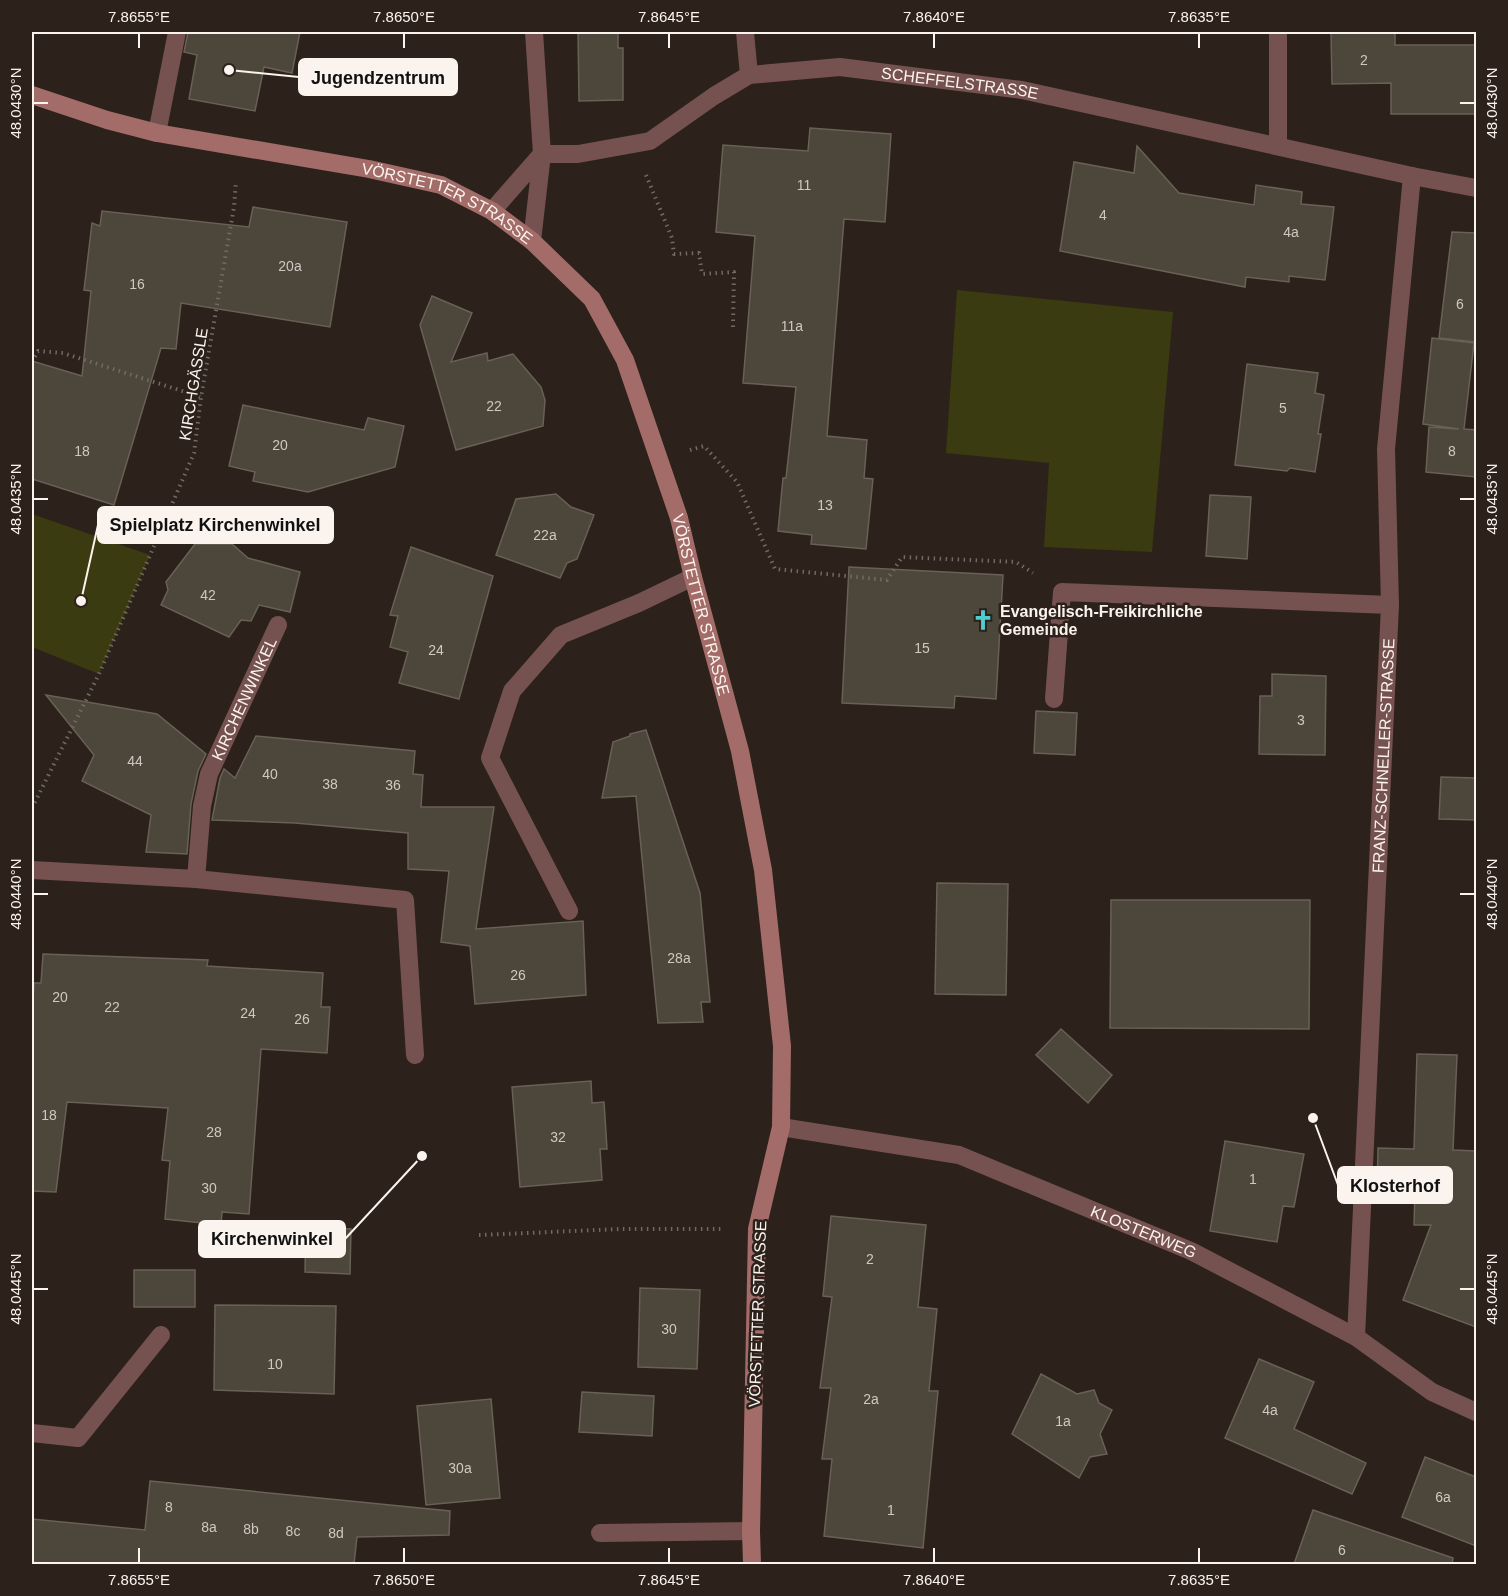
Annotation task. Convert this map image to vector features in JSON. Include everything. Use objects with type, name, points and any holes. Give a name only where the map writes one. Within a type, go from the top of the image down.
[{"type":"street","points":[[157,133],[177,32]]},
{"type":"street","points":[[532,241],[542,154],[534,32]]},
{"type":"street","points":[[745,32],[749,75]]},
{"type":"street","points":[[1278,32],[1278,146]]},
{"type":"street","name":"SCHEFFELSTRASSE","points":[[542,154],[578,154],[651,141],[714,96],[749,75],[840,68],[1022,90],[1476,188]]},
{"type":"street","name":"VÖRSTETTER STRASSE","points":[[32,95],[107,120],[157,133],[381,171],[441,185],[492,211],[532,241],[592,299],[625,360],[679,518],[740,751],[764,870],[782,1046],[782,1126],[757,1229],[752,1564]]},
{"type":"street","points":[[492,211],[542,154]]},
{"type":"street","name":"FRANZ-SCHNELLER-STRASSE","points":[[1356,1337],[1390,605],[1386,449],[1412,176]]},
{"type":"street","points":[[569,911],[490,758],[512,691],[561,634],[639,603],[693,577]]},
{"type":"street","points":[[1054,699],[1062,592],[1390,605]]},
{"type":"street","name":"KIRCHENWINKEL","points":[[196,879],[202,806],[209,774],[278,625]]},
{"type":"street","points":[[32,870],[196,879],[405,900],[415,1055]]},
{"type":"street","name":"KLOSTERWEG","points":[[782,1126],[959,1155],[1191,1251],[1356,1337],[1432,1392],[1476,1412]]},
{"type":"street","points":[[32,1433],[78,1438],[161,1335]]},
{"type":"street","points":[[600,1533],[751,1531]]},
{"type":"path","points":[[632,144],[672,237],[674,254],[699,253],[702,274],[734,272],[733,327]]},
{"type":"path","name":"KIRCHGÄSSLE","points":[[32,808],[99,674],[194,453],[201,397],[234,207],[239,147]]},
{"type":"path","points":[[32,362],[38,351],[63,353],[201,397]]},
{"type":"path","points":[[659,459],[704,446],[738,482],[775,569],[886,580],[902,557],[1016,562],[1062,592]]},
{"type":"path","points":[[479,1235],[620,1228],[757,1229]]},
{"type":"shaded area","points":[[957,290],[1173,312],[1152,552],[1044,547],[1049,463],[946,453]]},
{"type":"shaded area","points":[[32,514],[150,555],[99,674],[32,647]]},
{"type":"building","points":[[188,32],[300,32],[292,73],[264,67],[255,111],[189,99],[197,55],[184,52]]},
{"type":"building","points":[[578,32],[618,32],[618,48],[623,48],[623,100],[579,101]]},
{"type":"building","points":[[1331,32],[1395,32],[1395,45],[1476,45],[1476,114],[1391,114],[1391,83],[1332,84]]},
{"type":"building","points":[[810,128],[891,134],[885,222],[844,219],[827,436],[867,440],[864,478],[873,479],[866,549],[811,544],[812,535],[778,531],[796,387],[743,383],[755,236],[716,232],[723,145],[808,151]]},
{"type":"building","points":[[1137,146],[1179,193],[1254,205],[1256,185],[1302,192],[1301,204],[1334,207],[1325,280],[1289,276],[1289,282],[1246,277],[1245,287],[1060,251],[1074,162],[1134,173]]},
{"type":"building","points":[[253,207],[347,222],[330,327],[181,303],[176,349],[161,348],[114,505],[32,479],[32,361],[82,376],[91,291],[84,290],[92,223],[100,226],[102,211],[249,227]]},
{"type":"building","points":[[1452,232],[1476,233],[1476,342],[1439,338]]},
{"type":"building","points":[[432,296],[472,313],[451,362],[487,353],[488,361],[513,354],[541,387],[545,400],[543,426],[456,450],[420,325]]},
{"type":"building","points":[[1432,338],[1474,343],[1464,429],[1476,430],[1476,477],[1426,472],[1429,427],[1459,429],[1423,424]]},
{"type":"building","points":[[1247,364],[1318,373],[1315,393],[1324,395],[1315,472],[1290,468],[1287,471],[1235,465]]},
{"type":"building","points":[[243,405],[364,430],[368,418],[404,426],[395,467],[308,492],[253,481],[255,472],[229,466]]},
{"type":"building","points":[[556,494],[571,507],[594,515],[577,559],[567,563],[560,578],[496,555],[516,499]]},
{"type":"building","points":[[1210,495],[1251,497],[1247,559],[1206,556]]},
{"type":"building","points":[[195,544],[232,544],[248,558],[300,572],[290,612],[259,605],[251,621],[241,620],[229,637],[161,605],[168,590],[166,582]]},
{"type":"building","points":[[411,547],[493,576],[459,699],[399,683],[408,652],[390,647],[398,616],[390,615]]},
{"type":"building","points":[[849,567],[1003,575],[996,699],[955,696],[954,708],[842,703]]},
{"type":"building","points":[[1272,674],[1326,676],[1325,755],[1259,754],[1260,696],[1272,696]]},
{"type":"building","points":[[46,695],[157,714],[206,754],[198,771],[191,804],[187,854],[146,852],[151,815],[82,781],[94,755]]},
{"type":"building","points":[[1036,711],[1077,713],[1075,755],[1034,753]]},
{"type":"building","points":[[646,730],[700,893],[710,1002],[701,1002],[703,1022],[658,1023],[636,796],[602,798],[613,742]]},
{"type":"building","points":[[256,736],[415,751],[413,774],[423,775],[421,807],[494,807],[476,929],[583,921],[586,995],[475,1004],[470,946],[441,942],[449,871],[408,869],[408,833],[295,823],[212,820],[220,778],[224,769],[235,778]]},
{"type":"building","points":[[1441,777],[1476,778],[1476,820],[1439,819]]},
{"type":"building","points":[[937,883],[1008,884],[1006,995],[935,994]]},
{"type":"building","points":[[1111,900],[1310,900],[1309,1029],[1110,1028]]},
{"type":"building","points":[[43,954],[208,960],[207,966],[323,973],[321,1007],[330,1007],[327,1053],[261,1049],[249,1214],[222,1212],[221,1225],[165,1219],[170,1161],[162,1160],[168,1108],[67,1102],[56,1192],[32,1191],[32,1021],[34,983],[41,983]]},
{"type":"building","points":[[1061,1029],[1112,1075],[1088,1103],[1036,1055]]},
{"type":"building","points":[[1417,1054],[1457,1055],[1453,1150],[1476,1151],[1476,1327],[1403,1300],[1431,1225],[1414,1225],[1415,1191],[1377,1191],[1378,1148],[1414,1149]]},
{"type":"building","points":[[591,1081],[592,1103],[604,1102],[607,1149],[600,1149],[602,1180],[520,1187],[512,1087]]},
{"type":"building","points":[[1225,1141],[1304,1154],[1294,1207],[1283,1206],[1277,1242],[1210,1231]]},
{"type":"building","points":[[831,1216],[926,1225],[918,1307],[937,1309],[929,1391],[938,1391],[923,1548],[824,1536],[832,1459],[822,1459],[831,1388],[820,1388],[832,1297],[823,1296]]},
{"type":"building","points":[[306,1227],[351,1229],[350,1274],[305,1272]]},
{"type":"building","points":[[134,1270],[195,1270],[195,1307],[134,1307]]},
{"type":"building","points":[[640,1288],[700,1290],[697,1369],[638,1367]]},
{"type":"building","points":[[215,1305],[336,1306],[334,1394],[214,1390]]},
{"type":"building","points":[[1259,1359],[1314,1382],[1294,1429],[1366,1463],[1352,1494],[1225,1438]]},
{"type":"building","points":[[1041,1374],[1077,1394],[1094,1390],[1099,1403],[1112,1410],[1100,1434],[1107,1454],[1090,1457],[1079,1478],[1012,1434]]},
{"type":"building","points":[[582,1392],[654,1396],[652,1436],[579,1432]]},
{"type":"building","points":[[491,1399],[500,1498],[426,1505],[417,1406]]},
{"type":"building","points":[[1425,1457],[1476,1477],[1476,1546],[1402,1517]]},
{"type":"building","points":[[150,1481],[450,1511],[449,1535],[357,1537],[354,1564],[63,1564],[32,1562],[32,1519],[145,1530]]},
{"type":"building","points":[[1313,1510],[1453,1558],[1452,1564],[1294,1564]]},
{"type":"place","name":"Jugendzentrum","points":[[229,70]]},
{"type":"place","name":"Spielplatz Kirchenwinkel","points":[[81,601]]},
{"type":"place","name":"Evangelisch-Freikirchliche Gemeinde","points":[[983,620]]},
{"type":"place","name":"Klosterhof","points":[[1313,1118]]},
{"type":"place","name":"Kirchenwinkel","points":[[422,1156]]}]
